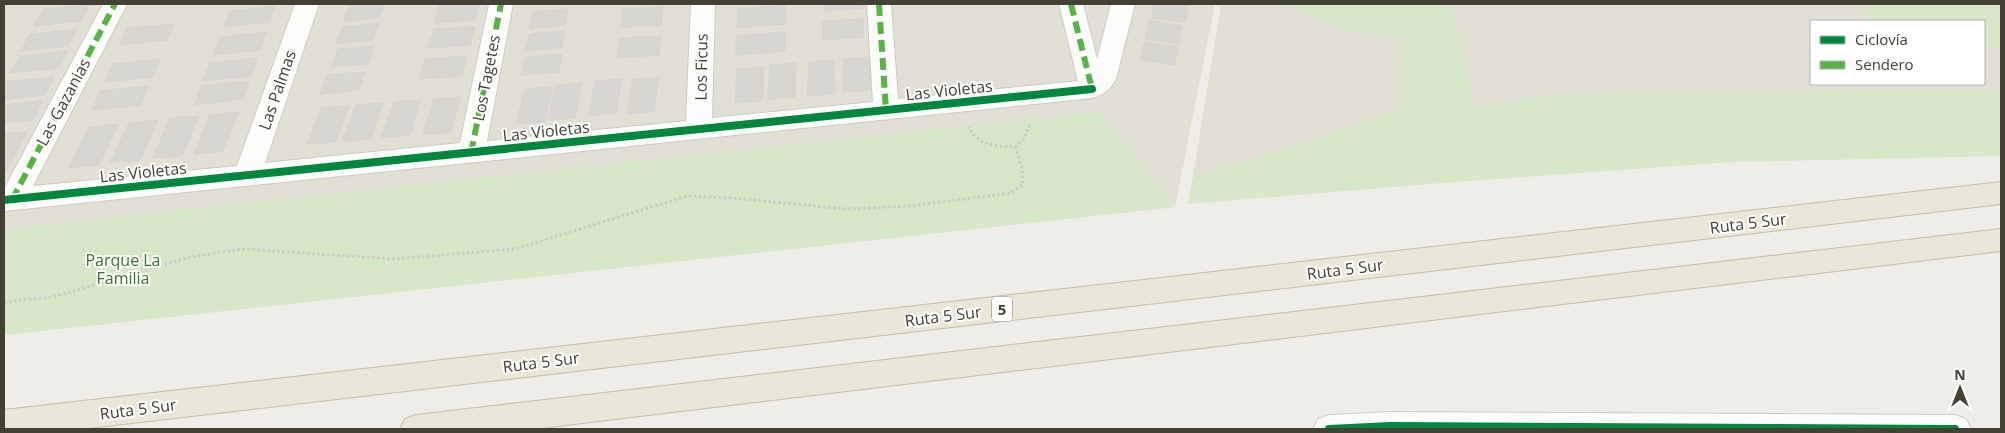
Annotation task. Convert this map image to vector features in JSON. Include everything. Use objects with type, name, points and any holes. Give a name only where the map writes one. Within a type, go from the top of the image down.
[{"type":"highway","name":"Ruta 5 Sur","points":[[4,424],[2001,193]]},
{"type":"highway","points":[[416,429],[2001,240]]},
{"type":"street","name":"Las Gazanias","points":[[8,200],[115,4]]},
{"type":"street","name":"Las Palmas","points":[[247,176],[307,4]]},
{"type":"street","name":"Los Tagetes","points":[[471,153],[501,4]]},
{"type":"street","name":"Los Ficus","points":[[699,129],[703,4]]},
{"type":"street","points":[[879,4],[886,110]]},
{"type":"street","points":[[1071,4],[1092,89],[1104,79],[1123,4]]},
{"type":"street","name":"Las Violetas","points":[[8,200],[1092,89]]},
{"type":"street","points":[[1329,429],[1400,426],[1955,429]]},
{"type":"path","points":[[970,131],[984,143],[1015,147],[1024,139],[1030,118]]},
{"type":"path","points":[[4,302],[53,297],[190,257],[242,249],[395,260],[516,249],[687,196],[732,198],[847,209],[911,206],[1011,193],[1023,185],[1022,168],[1015,147]]},
{"type":"shaded area","points":[[4,4],[1215,4],[1175,207],[4,335]]},
{"type":"shaded area","points":[[1221,4],[1285,4],[1344,30],[1405,38],[1402,109],[1298,145],[1193,177]]},
{"type":"shaded area","points":[[1451,4],[1869,4],[1866,20],[1810,20],[1810,85],[1985,85],[1985,47],[2001,50],[2001,91],[1560,93],[1475,107]]},
{"type":"green space","points":[[1285,4],[1451,4],[1475,107],[1560,93],[2001,91],[2001,156],[1732,162],[1188,204],[1193,177],[1298,145],[1402,109],[1405,38],[1344,30]]},
{"type":"green space","points":[[1869,4],[2001,4],[2001,50],[1985,47],[1985,20],[1866,20]]},
{"type":"green space","name":"Parque La Familia","points":[[1099,112],[1175,207],[4,335],[4,229]]},
{"type":"building","points":[[384,4],[379,18],[343,21],[350,5]]},
{"type":"building","points":[[440,4],[479,4],[475,20],[434,23]]},
{"type":"building","points":[[825,4],[864,4],[864,8],[825,11]]},
{"type":"building","points":[[1154,4],[1188,5],[1185,22],[1151,18]]},
{"type":"building","points":[[89,5],[81,21],[34,26],[43,9]]},
{"type":"building","points":[[785,5],[786,24],[737,28],[738,9]]},
{"type":"building","points":[[275,6],[269,22],[224,27],[230,11]]},
{"type":"building","points":[[663,7],[661,25],[621,27],[623,9]]},
{"type":"building","points":[[568,9],[565,25],[529,29],[533,12]]},
{"type":"building","points":[[863,19],[864,37],[823,40],[823,21]]},
{"type":"building","points":[[1149,21],[1182,26],[1179,44],[1145,39]]},
{"type":"building","points":[[379,23],[373,40],[336,43],[343,27]]},
{"type":"building","points":[[174,24],[167,40],[120,45],[127,28]]},
{"type":"building","points":[[475,27],[470,45],[428,48],[434,29]]},
{"type":"building","points":[[77,29],[68,46],[21,51],[30,34]]},
{"type":"building","points":[[565,31],[562,48],[525,51],[530,34]]},
{"type":"building","points":[[266,32],[260,50],[213,55],[220,37]]},
{"type":"building","points":[[785,32],[785,51],[736,55],[736,36]]},
{"type":"building","points":[[661,36],[659,55],[617,58],[620,38]]},
{"type":"building","points":[[1144,42],[1178,47],[1175,65],[1140,60]]},
{"type":"building","points":[[374,46],[368,64],[331,67],[338,49]]},
{"type":"building","points":[[67,51],[59,68],[10,73],[20,56]]},
{"type":"building","points":[[562,54],[559,72],[521,75],[526,57]]},
{"type":"building","points":[[467,56],[462,76],[419,79],[425,59]]},
{"type":"building","points":[[869,57],[870,90],[843,92],[843,59]]},
{"type":"building","points":[[257,58],[251,76],[203,81],[210,63]]},
{"type":"building","points":[[160,59],[153,77],[105,82],[113,64]]},
{"type":"building","points":[[834,60],[835,94],[807,96],[809,62]]},
{"type":"building","points":[[796,63],[795,97],[768,99],[770,65]]},
{"type":"building","points":[[764,67],[762,101],[735,103],[737,69]]},
{"type":"building","points":[[365,72],[359,90],[320,94],[327,75]]},
{"type":"building","points":[[54,77],[45,95],[4,100],[5,82]]},
{"type":"building","points":[[659,77],[654,111],[627,114],[633,79]]},
{"type":"building","points":[[622,79],[616,113],[589,116],[595,81]]},
{"type":"building","points":[[249,81],[243,99],[195,105],[201,86]]},
{"type":"building","points":[[582,83],[575,118],[548,120],[556,85]]},
{"type":"building","points":[[148,86],[141,105],[92,110],[100,91]]},
{"type":"building","points":[[552,87],[545,122],[516,124],[525,89]]},
{"type":"building","points":[[461,97],[451,132],[423,135],[434,99]]},
{"type":"building","points":[[43,100],[33,120],[4,123],[4,105]]},
{"type":"building","points":[[421,100],[410,135],[381,138],[394,102]]},
{"type":"building","points":[[383,103],[371,139],[342,141],[356,105]]},
{"type":"building","points":[[349,106],[336,142],[307,144],[321,108]]},
{"type":"building","points":[[239,112],[223,151],[194,154],[210,115]]},
{"type":"building","points":[[199,116],[182,156],[153,158],[170,118]]},
{"type":"building","points":[[158,120],[140,160],[110,163],[129,123]]},
{"type":"building","points":[[118,124],[99,165],[69,168],[89,127]]},
{"type":"building","points":[[27,132],[5,173],[4,174],[4,134]]},
{"type":"marked path","points":[[12,200],[115,4]]},
{"type":"marked path","points":[[471,153],[501,4]]},
{"type":"marked path","points":[[879,4],[886,110]]},
{"type":"marked path","points":[[1071,4],[1092,89]]},
{"type":"cycle path","points":[[4,200],[1092,89]]},
{"type":"cycle path","points":[[1329,429],[1390,426],[1955,429]]}]
